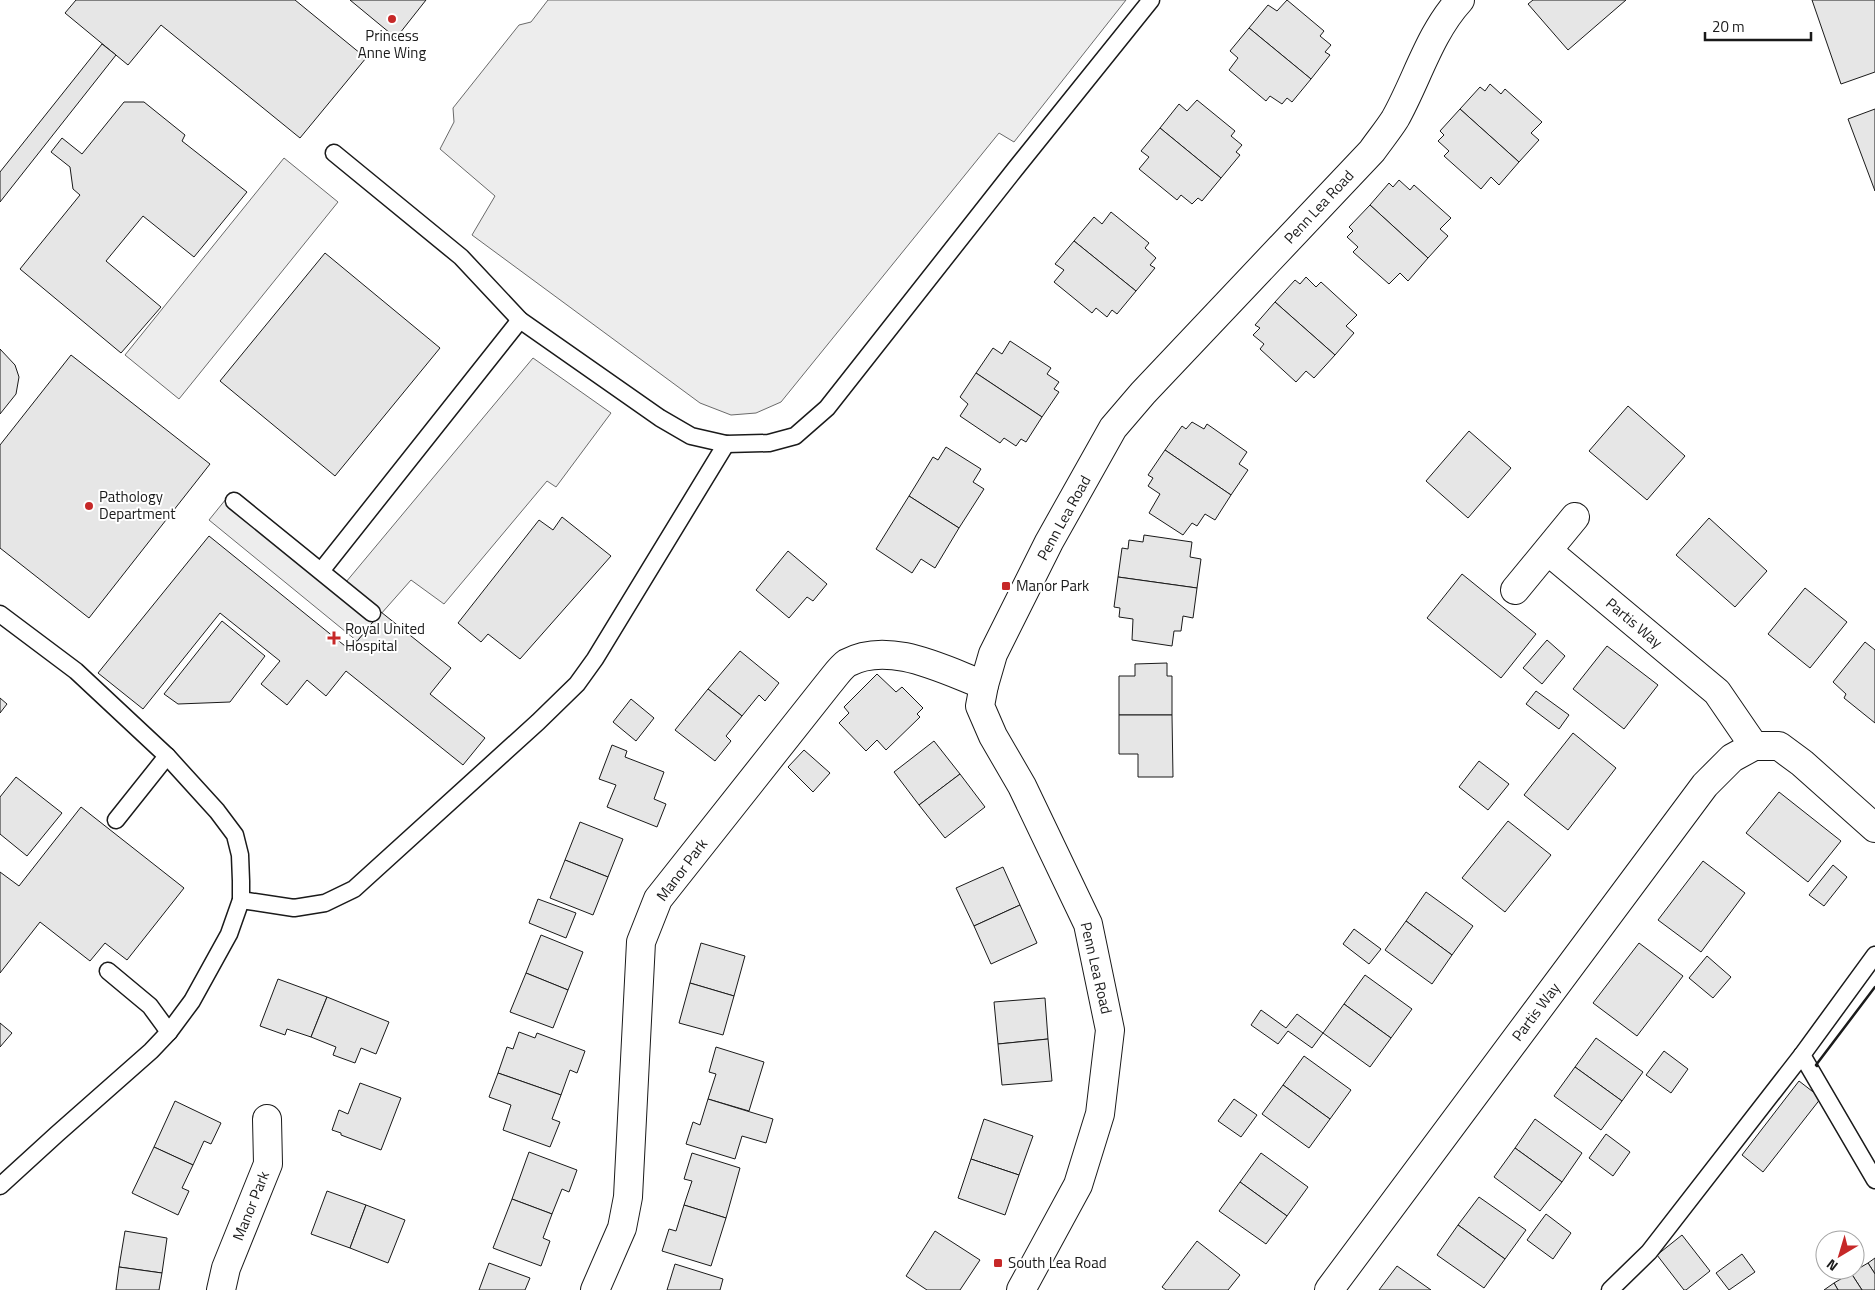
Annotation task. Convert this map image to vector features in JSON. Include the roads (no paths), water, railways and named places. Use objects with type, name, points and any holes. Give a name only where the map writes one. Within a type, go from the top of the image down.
[{"type":"street","name":"Penn Lea Road","points":[[1021,1290],[1078,1185],[1100,1114],[1110,1030],[1088,924],[1022,786],[993,736],[980,706],[993,654],[1049,542],[1113,428],[1143,393],[1372,151],[1394,120],[1448,13],[1460,0]]},
{"type":"street","points":[[1515,590],[1575,517]]},
{"type":"street","name":"Partis Way","points":[[1548,551],[1717,692],[1754,746]]},
{"type":"street","name":"Manor Park","points":[[595,1290],[622,1228],[628,1196],[640,942],[658,899],[810,706],[847,664],[870,656],[906,656],[984,685]]},
{"type":"street","name":"Partis Way","points":[[1329,1290],[1705,785],[1732,758],[1754,746],[1779,746],[1802,763],[1875,828]]},
{"type":"street","name":"Manor Park","points":[[221,1290],[226,1268],[268,1164],[267,1119]]},
{"type":"lane","points":[[334,153],[461,257],[520,320],[660,418],[691,436],[726,444],[769,443],[795,436],[827,408],[1151,0]]},
{"type":"lane","points":[[321,571],[520,320]]},
{"type":"lane","points":[[241,900],[294,908],[325,903],[354,888],[538,722],[577,684],[595,659],[726,444]]},
{"type":"lane","points":[[234,501],[372,613]]},
{"type":"lane","points":[[0,614],[76,670],[167,756],[217,811],[235,835],[240,855],[241,900],[229,934],[192,1001],[169,1032],[151,1052],[0,1186]]},
{"type":"lane","points":[[116,820],[167,756]]},
{"type":"lane","points":[[1610,1290],[1649,1252],[1802,1055],[1875,955]]},
{"type":"lane","points":[[108,971],[150,1006],[169,1032]]},
{"type":"lane","points":[[1802,1055],[1875,1180]]},
{"type":"place","name":"Princess Anne Wing","points":[[392,19]]},
{"type":"place","name":"Pathology Department","points":[[89,506]]},
{"type":"place","name":"Manor Park","points":[[1006,586]]},
{"type":"place","name":"Royal United Hospital","points":[[334,638]]},
{"type":"place","name":"South Lea Road","points":[[998,1263]]}]
